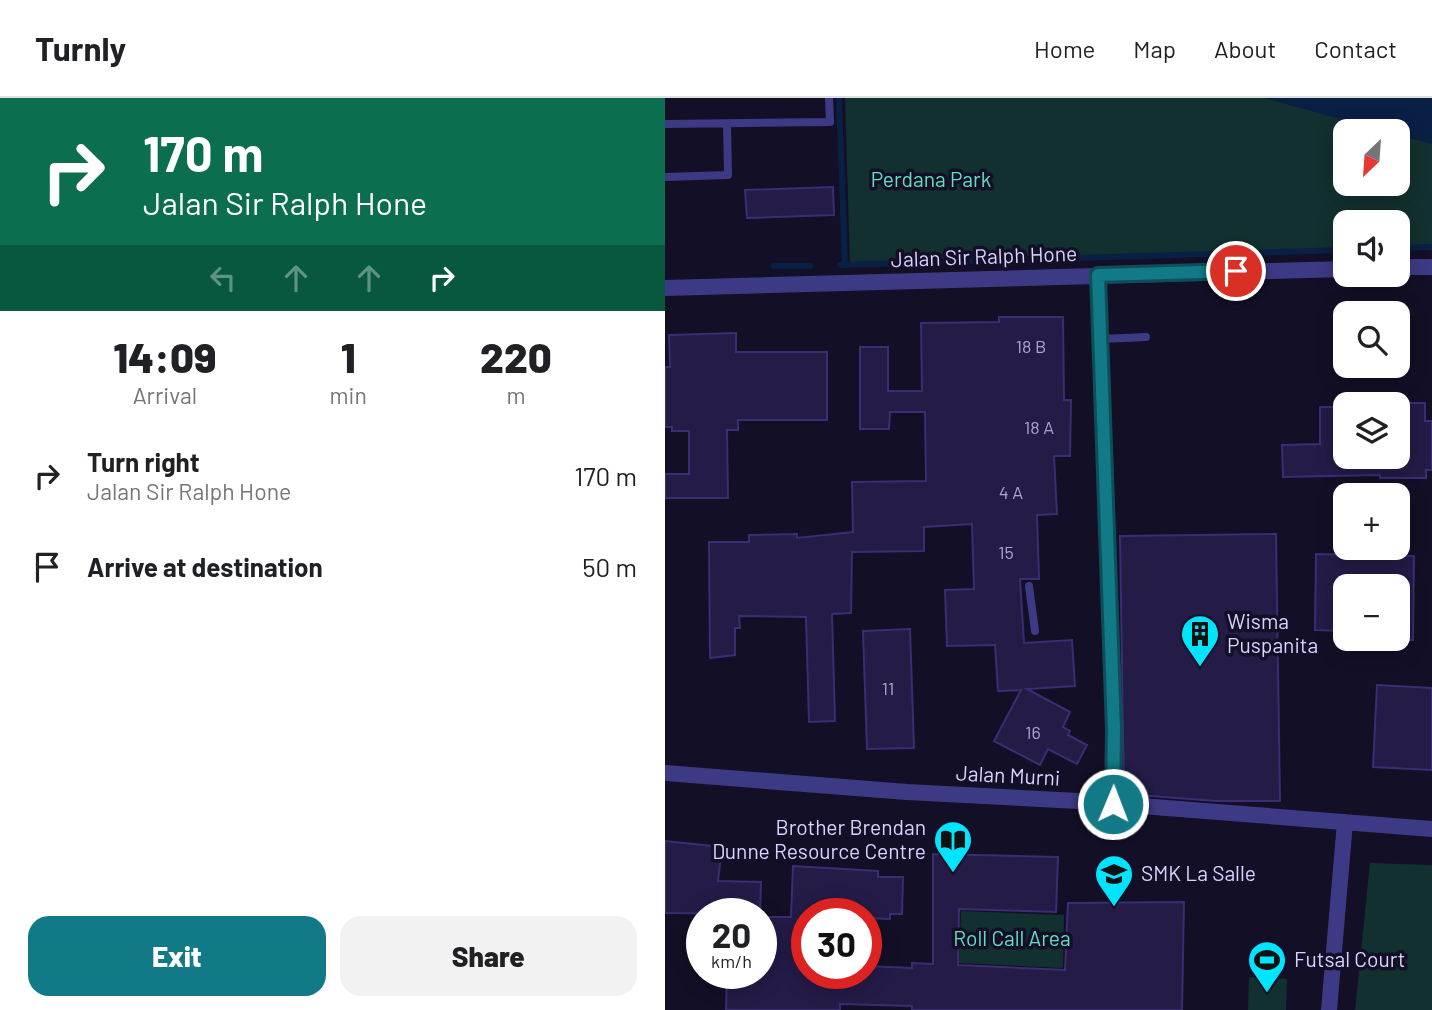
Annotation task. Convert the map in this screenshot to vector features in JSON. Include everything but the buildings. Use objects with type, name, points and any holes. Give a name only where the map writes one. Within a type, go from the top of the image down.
[{"type":"street","points":[[1410,267],[1432,267]]},
{"type":"street","name":"Jalan Sir Ralph Hone","points":[[665,288],[1333,269]]},
{"type":"street","points":[[1098,275],[1114,730],[1113,804]]},
{"type":"street","name":"Jalan Murni","points":[[665,773],[811,786],[1113,804],[1432,829]]},
{"type":"street","points":[[1329,1010],[1345,822]]},
{"type":"lane","points":[[665,124],[830,122],[829,98]]},
{"type":"lane","points":[[665,177],[728,175],[727,124]]},
{"type":"lane","points":[[1102,338],[1146,337]]},
{"type":"lane","points":[[1029,586],[1035,631]]},
{"type":"green space","name":"Perdana Park","points":[[845,98],[1432,98],[1432,246],[1410,247],[1410,210],[1333,210],[1333,248],[850,264]]},
{"type":"green space","points":[[1370,863],[1432,865],[1432,1010],[1355,1010]]},
{"type":"green space","name":"Roll Call Area","points":[[961,911],[1064,915],[1063,968],[959,963]]},
{"type":"green space","name":"Futsal Court","points":[[1249,977],[1287,979],[1286,1010],[1248,1010]]},
{"type":"water","points":[[1264,98],[1432,98],[1432,144],[1411,138],[1411,119],[1341,119]]},
{"type":"waterway","points":[[839,98],[845,265]]},
{"type":"waterway","points":[[1410,248],[1432,247]]},
{"type":"waterway","points":[[840,265],[1333,250]]},
{"type":"waterway","points":[[774,266],[810,266]]},
{"type":"place","name":"Wisma Puspanita","points":[[1200,668]]},
{"type":"place","name":"Brother Brendan Dunne Resource Centre","points":[[953,874]]},
{"type":"place","name":"SMK La Salle","points":[[1114,908]]},
{"type":"place","name":"Futsal Court","points":[[1267,994]]},
{"type":"route","points":[[1113,804],[1114,730],[1098,275],[1236,271]]}]
